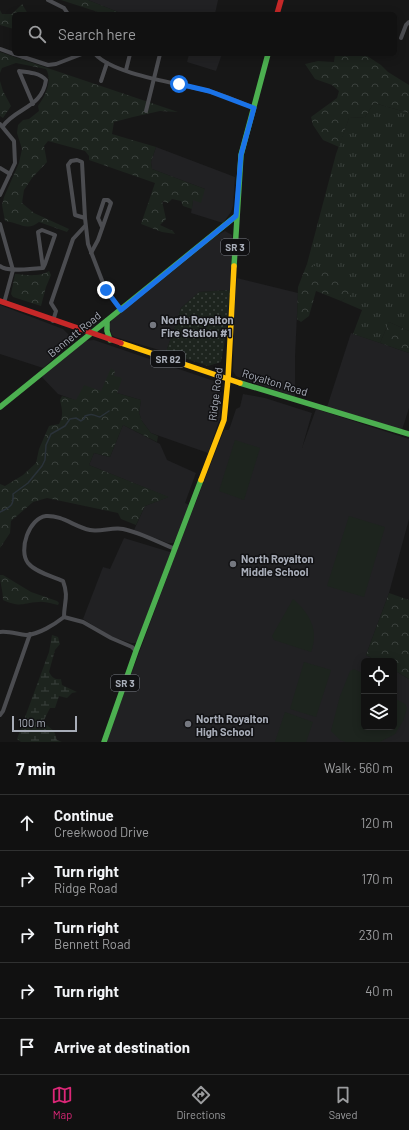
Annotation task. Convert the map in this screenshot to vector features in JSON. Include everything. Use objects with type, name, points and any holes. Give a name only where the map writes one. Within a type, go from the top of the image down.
[{"type":"main road","points":[[278,12],[281,0]]},
{"type":"main road","name":"Ridge Road","points":[[104,742],[136,651],[224,420],[228,379],[236,216],[241,155],[267,56]]},
{"type":"main road","name":"Bennett Road","points":[[0,407],[236,216]]},
{"type":"main road","name":"Royalton Road","points":[[2,302],[53,321],[228,379],[409,434]]},
{"type":"main road","points":[[107,320],[107,330],[110,340]]},
{"type":"street","points":[[48,0],[64,8],[67,12]]},
{"type":"street","points":[[401,38],[406,25],[409,22]]},
{"type":"street","points":[[0,49],[12,53]]},
{"type":"street","points":[[20,56],[48,65],[56,64],[77,56]]},
{"type":"street","points":[[96,56],[106,63],[126,70],[154,79],[209,91],[254,108]]},
{"type":"street","points":[[126,70],[130,56]]},
{"type":"street","points":[[146,111],[160,56]]},
{"type":"street","points":[[101,81],[106,63]]},
{"type":"street","points":[[0,195],[15,163],[14,141],[1,125],[8,119],[33,104],[38,100],[42,94],[46,80],[44,77],[31,72],[19,71],[33,104]]},
{"type":"street","points":[[85,218],[75,215],[68,165],[71,161],[77,160],[82,162],[85,218],[85,226],[91,253],[106,290],[121,310]]},
{"type":"street","points":[[0,168],[10,174]]},
{"type":"street","points":[[91,253],[98,240],[111,203],[108,200],[104,200],[98,218],[102,227]]},
{"type":"street","points":[[0,224],[13,270],[2,302]]},
{"type":"street","points":[[53,321],[56,311],[51,303],[73,238],[85,226]]},
{"type":"street","points":[[42,230],[55,235],[43,268],[38,232],[42,230]]},
{"type":"street","points":[[0,266],[2,269],[13,270],[43,268]]},
{"type":"street","points":[[64,618],[66,590],[63,581],[38,570],[29,564],[24,556],[24,545],[28,532],[32,524],[39,518],[54,516],[72,524],[92,530],[123,529],[175,549]]},
{"type":"street","points":[[0,632],[6,631],[28,635],[52,626],[64,618],[84,622],[111,638],[132,647],[136,651]]},
{"type":"street","points":[[0,715],[3,711],[30,634]]},
{"type":"shaded area","points":[[88,0],[218,0],[215,12],[118,12]]},
{"type":"shaded area","points":[[188,56],[221,56],[216,71],[187,62]]},
{"type":"shaded area","points":[[156,147],[235,177],[233,206],[231,212],[223,223],[191,213],[193,200],[205,189],[152,169],[151,162]]},
{"type":"shaded area","points":[[225,231],[232,235],[230,290],[199,292],[181,308],[166,352],[112,335],[109,325],[113,318],[214,237]]},
{"type":"shaded area","points":[[237,278],[298,293],[295,397],[243,379],[236,376],[233,371],[234,313]]},
{"type":"shaded area","points":[[0,305],[63,329],[74,340],[43,368],[0,354]]},
{"type":"shaded area","points":[[351,333],[409,353],[409,408],[402,430],[327,407]]},
{"type":"shaded area","points":[[94,340],[214,381],[220,386],[220,418],[208,453],[151,433],[142,421],[139,413],[141,400],[117,393],[97,408],[58,394],[41,376],[83,341]]},
{"type":"shaded area","points":[[243,394],[265,398],[312,413],[302,448],[316,409],[409,439],[409,519],[389,593],[366,655],[372,658],[361,658],[361,730],[397,730],[397,672],[409,679],[409,742],[106,742],[178,548],[224,430],[229,430],[236,409],[240,407]]},
{"type":"shaded area","points":[[123,425],[160,444],[167,460],[196,473],[185,503],[189,505],[177,537],[173,543],[168,543],[134,530],[145,506],[168,497],[89,465],[94,453],[110,457]]},
{"type":"shaded area","points":[[124,538],[170,552],[137,642],[135,643],[112,637],[83,619],[103,567],[110,569]]},
{"type":"green space","points":[[61,0],[88,0],[118,12],[98,12]]},
{"type":"green space","points":[[22,4],[27,12],[14,12]]},
{"type":"green space","points":[[0,10],[2,14],[12,14],[12,28],[0,25]]},
{"type":"green space","points":[[0,52],[178,112],[160,111],[114,122],[112,134],[156,147],[151,162],[152,169],[205,189],[201,203],[193,200],[192,209],[183,206],[181,201],[172,199],[168,203],[162,201],[166,219],[160,225],[173,231],[175,234],[162,232],[141,224],[155,183],[89,160],[89,156],[85,151],[48,141],[44,146],[47,162],[32,178],[24,190],[22,203],[34,213],[69,229],[67,232],[39,222],[35,225],[22,226],[5,221],[2,205],[19,163],[22,149],[17,133],[18,125],[23,120],[29,119],[39,111],[38,106],[47,88],[49,78],[46,69],[16,63],[2,68],[0,73]]},
{"type":"green space","points":[[335,56],[367,56],[381,65],[388,72],[409,85],[409,113],[374,103],[365,117],[349,118],[339,147],[323,140],[313,125],[311,117],[337,98],[339,91],[332,85],[315,79],[305,64],[318,61],[334,62]]},
{"type":"green space","points":[[0,81],[3,91],[11,106],[3,118],[0,116]]},
{"type":"green space","points":[[374,103],[409,113],[409,331],[389,322],[380,343],[353,334],[362,310],[341,301],[351,294],[307,264],[336,154],[349,118],[365,117]]},
{"type":"green space","points":[[307,264],[323,268],[341,278],[352,294],[341,301],[316,291],[309,316],[301,322],[297,319],[298,287]]},
{"type":"green space","points":[[49,271],[51,275],[41,306],[13,297],[11,294],[15,274],[37,275]]},
{"type":"green space","points":[[230,290],[226,333],[221,362],[208,366],[166,352],[181,308],[199,292]]},
{"type":"green space","points":[[389,322],[409,331],[409,353],[380,343]]},
{"type":"green space","points":[[111,368],[115,371],[114,376],[122,379],[117,393],[141,400],[139,413],[142,421],[151,433],[158,436],[157,442],[123,425],[110,457],[94,453],[89,465],[169,497],[145,506],[136,525],[121,519],[118,513],[47,498],[33,502],[11,521],[10,533],[0,548],[0,484],[5,486],[23,475],[36,463],[39,449],[49,426],[59,424],[61,421],[62,412],[60,400],[62,396],[76,400],[84,385],[101,391]]},
{"type":"green space","points":[[235,440],[260,448],[244,500],[219,491]]},
{"type":"green space","points":[[349,516],[385,527],[364,597],[327,586]]},
{"type":"green space","points":[[0,575],[3,575],[31,592],[59,603],[58,605],[46,602],[18,604],[3,600]]},
{"type":"green space","points":[[389,593],[409,600],[409,679],[397,672],[397,658],[372,658],[366,655]]},
{"type":"green space","points":[[293,599],[304,611],[311,623],[314,637],[311,652],[274,640],[272,636]]},
{"type":"green space","points":[[52,635],[58,637],[60,644],[55,650],[49,672],[54,678],[61,679],[62,685],[77,692],[72,693],[67,698],[59,696],[55,708],[50,708],[43,722],[54,731],[57,740],[62,742],[21,742],[17,739],[49,652]]},
{"type":"green space","points":[[304,662],[331,670],[316,717],[290,709]]},
{"type":"green space","points":[[354,669],[361,672],[361,730],[397,730],[397,700],[405,704],[407,708],[403,721],[395,734],[380,742],[346,742],[340,740],[331,731],[340,696],[350,671]]},
{"type":"green space","points":[[285,712],[313,722],[306,742],[275,742]]},
{"type":"waterway","points":[[0,512],[11,506],[13,494],[28,483],[42,466],[45,460],[46,445],[51,434],[65,426],[70,419],[76,418],[81,421],[85,416],[91,414],[100,417],[109,411]]},
{"type":"traffic: fast","points":[[234,266],[241,155],[267,56]]},
{"type":"traffic: fast","points":[[0,407],[236,216]]},
{"type":"traffic: fast","points":[[107,321],[107,331],[110,340]]},
{"type":"traffic: fast","points":[[240,383],[409,434]]},
{"type":"traffic: fast","points":[[104,742],[136,651],[201,480]]},
{"type":"traffic: slow","points":[[201,480],[224,420],[228,379],[234,266]]},
{"type":"traffic: slow","points":[[121,343],[240,383]]},
{"type":"traffic: jam","points":[[278,12],[281,0]]},
{"type":"traffic: jam","points":[[0,301],[121,343]]},
{"type":"place","name":"North Royalton Fire Station #1","points":[[153,325]]},
{"type":"place","name":"North Royalton Middle School","points":[[233,564]]},
{"type":"place","name":"North Royalton High School","points":[[188,724]]},
{"type":"route","points":[[106,290],[121,310],[236,216],[241,155],[254,108],[209,91],[179,84]]}]
